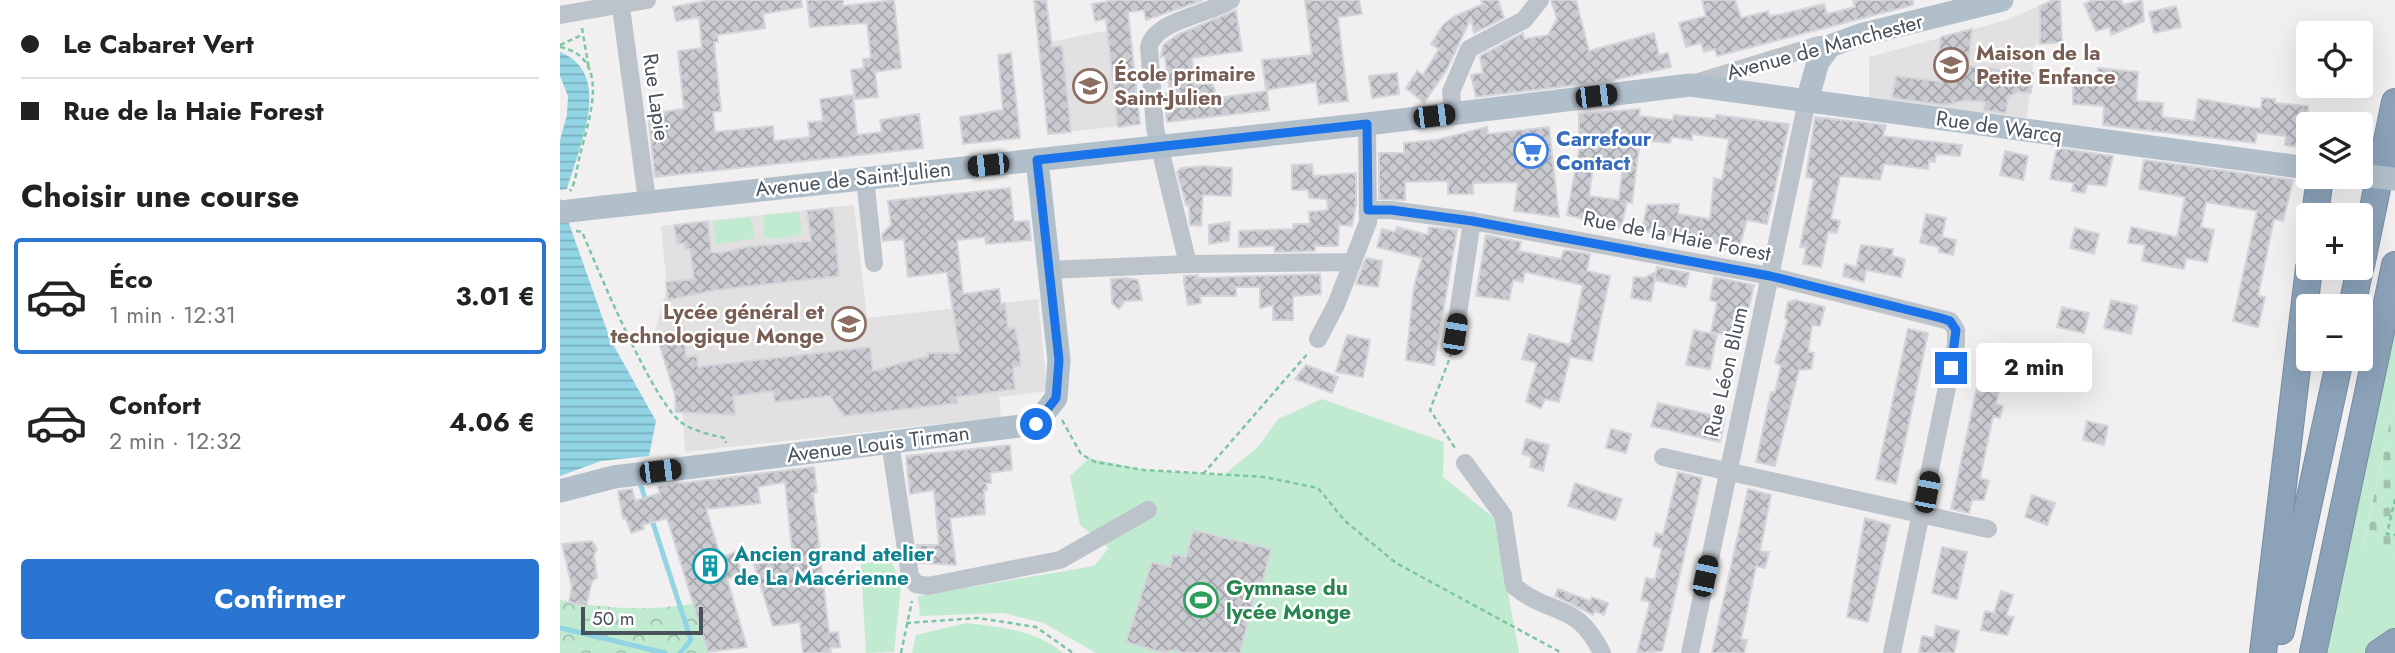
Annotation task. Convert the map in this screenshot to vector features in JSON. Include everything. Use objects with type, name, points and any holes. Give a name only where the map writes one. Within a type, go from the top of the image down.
[{"type":"highway","points":[[2373,209],[2395,102]]},
{"type":"highway","points":[[2313,653],[2395,265]]},
{"type":"highway","points":[[2263,653],[2308,280]]},
{"type":"highway","points":[[2276,653],[2337,371]]},
{"type":"highway","points":[[2379,653],[2395,642]]},
{"type":"main road","name":"Avenue de Manchester","points":[[1830,46],[1950,7],[2002,0]]},
{"type":"main road","points":[[1807,101],[1818,62],[1830,46]]},
{"type":"main road","name":"Avenue de Saint-Julien","points":[[566,221],[604,207],[647,200],[1159,147],[1690,85]]},
{"type":"main road","name":"Rue de Warcq","points":[[1690,85],[2296,167]]},
{"type":"main road","points":[[1037,160],[1059,360],[1056,398],[1049,409]]},
{"type":"main road","points":[[2373,176],[2395,179]]},
{"type":"main road","name":"Avenue Louis Tirman","points":[[560,491],[614,477],[1036,424],[1049,409]]},
{"type":"street","points":[[560,15],[621,2],[647,0]]},
{"type":"street","points":[[1188,264],[1159,147],[1149,47],[1151,37],[1161,29],[1217,9],[1231,0]]},
{"type":"street","points":[[1453,114],[1451,92],[1469,49],[1524,20],[1540,0]]},
{"type":"street","name":"Rue Lapie","points":[[621,2],[647,200]]},
{"type":"street","name":"Avenue de Manchester","points":[[1690,85],[1819,45],[1830,46]]},
{"type":"street","name":"Rue Léon Blum","points":[[1690,653],[1726,473],[1807,101]]},
{"type":"street","points":[[1318,339],[1336,305],[1368,222],[1367,124]]},
{"type":"street","points":[[865,178],[874,263]]},
{"type":"street","name":"Rue de la Haie Forest","points":[[1368,210],[1391,210],[1472,221],[1770,276],[1950,321],[1956,330],[1956,344],[1923,517]]},
{"type":"street","points":[[1455,334],[1472,221]]},
{"type":"street","points":[[1048,270],[1188,264],[1353,262]]},
{"type":"street","points":[[890,442],[910,576],[916,584],[928,586],[1060,560],[1148,510]]},
{"type":"street","points":[[1663,457],[1923,517],[1988,529]]},
{"type":"street","points":[[1465,463],[1503,515],[1514,586],[1527,597],[1580,618],[1591,631],[1602,653]]},
{"type":"street","points":[[1892,653],[1923,517]]},
{"type":"path","points":[[560,194],[572,191],[594,102],[595,88],[582,35],[582,11]]},
{"type":"path","points":[[560,46],[582,35]]},
{"type":"path","points":[[560,46],[575,53],[590,75]]},
{"type":"path","points":[[566,221],[582,232],[630,341],[667,405],[682,425],[725,439],[730,463]]},
{"type":"path","points":[[1455,334],[1452,353],[1432,398],[1430,410],[1465,463]]},
{"type":"path","points":[[1203,474],[1280,388],[1318,339]]},
{"type":"path","points":[[1049,409],[1065,422],[1081,454],[1095,462],[1143,470],[1264,477],[1318,488],[1345,521],[1396,563],[1562,653]]},
{"type":"path","points":[[2395,499],[2387,534],[2395,536]]},
{"type":"path","points":[[901,653],[916,584]]},
{"type":"path","points":[[906,623],[978,618],[1036,627],[1073,653]]},
{"type":"shaded area","name":"Maison de la Petite Enfance","points":[[2053,0],[2060,0],[2062,42],[2035,44],[2027,118],[1869,98],[1869,57],[2007,20]]},
{"type":"shaded area","name":"École primaire Saint-Julien","points":[[1130,26],[1140,124],[1048,134],[1039,44]]},
{"type":"shaded area","name":"Lycée général et technologique Monge","points":[[854,205],[867,318],[1038,299],[1047,391],[999,397],[1001,417],[685,452],[683,413],[676,412],[677,402],[655,330],[667,288],[661,226]]},
{"type":"green space","points":[[799,212],[802,235],[769,239],[764,235],[764,215]]},
{"type":"green space","points":[[750,217],[755,235],[752,239],[716,244],[714,221]]},
{"type":"green space","points":[[2395,317],[2395,399],[2363,546],[2395,554],[2395,631],[2364,653],[2322,653]]},
{"type":"green space","points":[[1322,399],[1444,442],[1443,477],[1494,518],[1519,653],[1096,653],[1044,623],[1003,613],[920,616],[918,596],[1094,566],[1109,548],[1080,525],[1070,476],[1089,458],[1144,470],[1224,475],[1259,446],[1278,419]]},
{"type":"green space","points":[[2395,399],[2395,554],[2363,547]]},
{"type":"green space","points":[[891,559],[901,587],[894,652],[866,653],[861,564]]},
{"type":"green space","points":[[560,600],[626,608],[693,604],[708,653],[560,653]]},
{"type":"green space","points":[[966,623],[1030,634],[1063,653],[912,653],[916,635]]},
{"type":"water","points":[[560,52],[577,63],[586,77],[589,94],[588,113],[578,153],[567,189],[560,190],[560,140],[567,115],[568,96],[560,76]]},
{"type":"water","points":[[560,198],[610,339],[656,421],[649,456],[601,461],[560,476]]},
{"type":"building","points":[[709,0],[801,0],[802,7],[763,14],[765,28],[717,35],[718,42],[714,42],[721,111],[713,112],[715,132],[773,126],[774,141],[810,137],[808,122],[823,121],[820,99],[853,95],[857,135],[882,132],[880,120],[919,114],[923,148],[655,177],[648,114],[684,109],[678,51],[702,48],[699,17],[676,21],[673,7]]},
{"type":"building","points":[[807,0],[843,0],[843,6],[894,0],[901,68],[875,72],[878,97],[855,99],[851,70],[864,68],[863,59],[871,58],[867,23],[810,27]]},
{"type":"building","points":[[1034,0],[1046,0],[1052,47],[1062,46],[1071,132],[1048,134]]},
{"type":"building","points":[[1115,0],[1203,0],[1146,20],[1144,10],[1128,12],[1140,124],[1118,127],[1106,19],[1095,21],[1092,4]]},
{"type":"building","points":[[1305,0],[1359,0],[1362,14],[1338,17],[1348,101],[1319,104],[1316,82],[1266,90],[1262,60],[1312,55]]},
{"type":"building","points":[[1481,0],[1498,0],[1504,18],[1474,33],[1471,18],[1447,69],[1424,103],[1406,88],[1417,71],[1423,75],[1439,49],[1431,44],[1443,25],[1453,17],[1483,4]]},
{"type":"building","points":[[1551,0],[1576,0],[1589,51],[1654,33],[1659,55],[1668,53],[1671,67],[1609,81],[1476,97],[1471,75],[1483,73],[1480,56],[1523,33],[1524,39],[1548,35],[1557,19]]},
{"type":"building","points":[[1702,0],[1735,0],[1741,18],[1768,11],[1769,16],[1782,14],[1824,4],[1827,14],[1855,7],[1853,0],[1913,0],[1913,5],[1717,56],[1715,49],[1704,52],[1701,43],[1686,47],[1679,23],[1706,16]]},
{"type":"building","points":[[2060,0],[2062,42],[2040,44],[2040,6]]},
{"type":"building","points":[[2093,0],[2121,0],[2123,5],[2142,0],[2144,21],[2111,35],[2110,27],[2096,31],[2084,4]]},
{"type":"building","points":[[2176,6],[2181,27],[2154,33],[2149,12]]},
{"type":"building","points":[[1236,10],[1242,51],[1192,58],[1195,85],[1212,83],[1218,98],[1267,91],[1269,110],[1167,122],[1164,94],[1170,92],[1165,56],[1161,57],[1163,45],[1177,35]]},
{"type":"building","points":[[1972,29],[1968,66],[2033,73],[2031,93],[2018,92],[2008,97],[2006,113],[1984,110],[1985,102],[1966,100],[1946,105],[1892,98],[1896,76],[1942,82],[1946,51],[1939,50],[1941,37]]},
{"type":"building","points":[[1011,53],[1020,138],[963,144],[960,117],[1003,110],[998,55]]},
{"type":"building","points":[[2098,68],[2138,72],[2136,101],[2163,103],[2162,117],[2195,121],[2198,99],[2261,109],[2262,98],[2275,99],[2275,103],[2308,106],[2308,112],[2296,112],[2296,146],[2285,145],[2286,136],[2257,133],[2255,143],[2103,125],[2104,106],[2073,104],[2073,83],[2097,83]]},
{"type":"building","points":[[1397,73],[1399,94],[1372,98],[1369,76]]},
{"type":"building","points":[[1640,109],[1639,116],[1673,120],[1674,115],[1716,119],[1716,115],[1789,124],[1767,224],[1747,220],[1738,252],[1719,248],[1719,244],[1642,231],[1647,205],[1679,204],[1678,214],[1710,219],[1714,178],[1722,180],[1729,139],[1692,134],[1692,140],[1672,137],[1670,143],[1640,140],[1632,203],[1627,202],[1621,228],[1567,215],[1579,150],[1579,114]],"holes":[[[1594,160],[1623,164],[1619,200],[1589,196]]]},
{"type":"building","points":[[1815,117],[1886,125],[1883,136],[1962,145],[1960,156],[1936,154],[1935,162],[1929,161],[1928,169],[1884,164],[1880,180],[1840,176],[1831,219],[1840,221],[1837,233],[1828,232],[1821,267],[1803,264],[1806,248],[1800,247],[1814,179],[1806,177]]},
{"type":"building","points":[[1487,127],[1488,134],[1549,127],[1559,217],[1514,211],[1518,182],[1473,183],[1473,194],[1448,194],[1448,181],[1405,182],[1405,200],[1379,199],[1379,153],[1404,153],[1404,143],[1437,140]]},
{"type":"building","points":[[2057,148],[2113,156],[2106,186],[2087,184],[2085,193],[2072,191],[2074,183],[2050,179]]},
{"type":"building","points":[[2005,151],[2028,156],[2023,180],[2000,175]]},
{"type":"building","points":[[2144,160],[2293,180],[2283,221],[2274,219],[2258,296],[2265,297],[2258,327],[2233,321],[2257,211],[2206,202],[2201,227],[2214,230],[2207,262],[2186,258],[2184,269],[2142,261],[2145,245],[2128,243],[2131,227],[2177,237],[2185,197],[2139,189]]},
{"type":"building","points":[[1312,164],[1313,176],[1356,173],[1356,204],[1352,226],[1339,225],[1338,246],[1315,246],[1315,251],[1275,252],[1274,246],[1239,247],[1239,231],[1293,229],[1293,224],[1310,224],[1309,212],[1328,210],[1327,199],[1309,198],[1308,190],[1292,190],[1292,165]]},
{"type":"building","points":[[1181,168],[1232,168],[1231,196],[1203,195],[1201,226],[1190,225],[1189,205],[1186,205],[1177,172]]},
{"type":"building","points":[[1010,188],[1014,222],[1029,221],[1031,240],[986,244],[985,237],[957,240],[963,294],[999,289],[1001,304],[1005,303],[1008,329],[1015,328],[1020,366],[1013,367],[1015,389],[956,397],[958,403],[844,416],[830,396],[775,402],[773,391],[733,396],[735,415],[676,412],[675,395],[656,333],[683,330],[686,357],[697,356],[698,367],[870,347],[873,371],[928,356],[928,353],[960,353],[947,272],[908,277],[904,239],[883,241],[882,234],[891,225],[888,201]]},
{"type":"building","points":[[833,208],[839,276],[716,290],[668,300],[666,282],[694,279],[690,249],[686,249],[684,243],[677,244],[674,225],[708,221],[711,252],[720,253],[747,247],[811,241],[807,211]]},
{"type":"building","points":[[1926,214],[1946,218],[1942,237],[1956,240],[1953,255],[1939,252],[1939,247],[1920,243]]},
{"type":"building","points":[[1230,222],[1229,241],[1209,244],[1209,225]]},
{"type":"building","points":[[1397,227],[1428,235],[1429,227],[1457,230],[1434,365],[1406,360],[1414,286],[1422,258],[1377,247],[1382,229],[1395,232]]},
{"type":"building","points":[[2075,228],[2099,234],[2094,254],[2070,248]]},
{"type":"building","points":[[1486,235],[1521,242],[1519,251],[1561,259],[1564,250],[1590,254],[1587,271],[1610,276],[1592,361],[1570,357],[1559,402],[1545,399],[1541,408],[1526,402],[1537,363],[1522,359],[1529,334],[1570,345],[1583,285],[1525,272],[1523,282],[1513,280],[1509,300],[1476,296]]},
{"type":"building","points":[[1861,245],[1893,249],[1892,256],[1905,259],[1901,277],[1866,270],[1864,282],[1843,276],[1845,264],[1856,267]]},
{"type":"building","points":[[1366,258],[1382,261],[1378,287],[1356,284]]},
{"type":"building","points":[[1657,267],[1689,273],[1686,287],[1654,280]]},
{"type":"building","points":[[1656,272],[1651,301],[1631,298],[1634,277],[1644,278]]},
{"type":"building","points":[[1320,274],[1321,294],[1293,296],[1293,320],[1273,320],[1273,305],[1260,308],[1260,287],[1236,287],[1236,296],[1200,296],[1201,303],[1188,305],[1184,283],[1184,276],[1198,275],[1198,278]]},
{"type":"building","points":[[1714,277],[1754,285],[1742,338],[1711,332],[1717,302],[1710,300]]},
{"type":"building","points":[[1111,279],[1138,280],[1142,300],[1125,301],[1119,309],[1112,303]]},
{"type":"building","points":[[1795,300],[1825,307],[1820,326],[1812,325],[1808,352],[1814,353],[1811,369],[1799,370],[1775,466],[1756,462],[1771,392],[1775,392],[1781,366],[1775,362],[1788,320],[1785,318],[1788,302]]},
{"type":"building","points":[[2111,300],[2137,306],[2131,334],[2104,328]]},
{"type":"building","points":[[2062,307],[2089,313],[2084,333],[2057,327]]},
{"type":"building","points":[[1908,329],[1928,333],[1896,484],[1876,479]]},
{"type":"building","points":[[1694,330],[1717,335],[1710,369],[1686,365]]},
{"type":"building","points":[[1347,335],[1370,340],[1363,377],[1336,372]]},
{"type":"building","points":[[1989,346],[2008,350],[1996,404],[2003,406],[2000,418],[1993,416],[1980,478],[1989,481],[1984,500],[1972,500],[1969,513],[1951,509],[1984,354],[1988,355]]},
{"type":"building","points":[[1306,365],[1338,377],[1332,393],[1295,379]]},
{"type":"building","points":[[1658,403],[1725,418],[1720,442],[1651,426]]},
{"type":"building","points":[[2087,421],[2108,426],[2104,445],[2083,440]]},
{"type":"building","points":[[1611,429],[1631,434],[1626,453],[1606,448]]},
{"type":"building","points":[[1526,439],[1549,445],[1543,471],[1530,467],[1532,457],[1522,454]]},
{"type":"building","points":[[1010,445],[1012,470],[990,473],[991,483],[986,483],[987,490],[984,491],[985,514],[950,518],[956,565],[920,563],[917,545],[939,545],[934,490],[910,494],[906,456]]},
{"type":"building","points":[[814,467],[817,492],[813,493],[829,633],[838,632],[840,647],[830,648],[831,653],[803,653],[800,622],[773,626],[754,564],[793,559],[785,482],[758,487],[760,503],[706,509],[721,558],[735,552],[742,574],[727,579],[747,647],[708,652],[667,518],[643,525],[644,529],[631,533],[626,518],[623,519],[618,491],[632,489],[635,501],[660,493],[658,486]]},
{"type":"building","points":[[1678,472],[1702,478],[1662,651],[1637,653],[1650,602],[1641,600],[1646,578],[1655,580],[1662,548],[1653,546],[1656,533],[1663,535]]},
{"type":"building","points":[[1575,483],[1622,499],[1615,520],[1568,506]]},
{"type":"building","points":[[1748,489],[1771,495],[1760,551],[1769,552],[1765,568],[1756,566],[1741,639],[1747,640],[1744,653],[1712,653]]},
{"type":"building","points":[[2032,495],[2055,503],[2047,525],[2025,517]]},
{"type":"building","points":[[1865,518],[1890,525],[1868,622],[1847,617]]},
{"type":"building","points":[[1193,530],[1271,549],[1262,584],[1258,582],[1240,653],[1184,653],[1171,650],[1164,653],[1126,642],[1152,562],[1170,567],[1173,554],[1186,557]]},
{"type":"building","points":[[592,541],[597,549],[594,555],[597,578],[592,581],[586,606],[569,602],[572,587],[562,544]]},
{"type":"building","points":[[1942,547],[1967,552],[1957,599],[1932,593]]},
{"type":"building","points":[[1558,589],[1590,601],[1592,597],[1608,603],[1604,615],[1595,611],[1593,615],[1555,596]]},
{"type":"building","points":[[2001,591],[2013,595],[2006,616],[2014,617],[2007,635],[1981,630],[1985,611],[1994,613]]},
{"type":"building","points":[[1936,626],[1959,631],[1954,653],[1919,653],[1922,636],[1934,638]]},
{"type":"waterway","points":[[639,480],[647,504]]},
{"type":"waterway","points":[[651,517],[691,640],[680,653]]},
{"type":"waterway","points":[[560,628],[665,653]]},
{"type":"place","name":"Maison de la Petite Enfance","points":[[1951,65]]},
{"type":"place","name":"École primaire Saint-Julien","points":[[1090,86]]},
{"type":"place","name":"Carrefour Contact","points":[[1531,151]]},
{"type":"place","name":"Lycée général et technologique Monge","points":[[849,324]]},
{"type":"place","name":"Ancien grand atelier de La Macérienne","points":[[710,566]]},
{"type":"place","name":"Gymnase du lycée Monge","points":[[1201,600]]},
{"type":"route","points":[[1036,424],[1046,415],[1056,398],[1059,360],[1037,160],[1367,124],[1368,210],[1391,210],[1472,221],[1770,276],[1941,318],[1950,321],[1956,330],[1951,368]]}]
